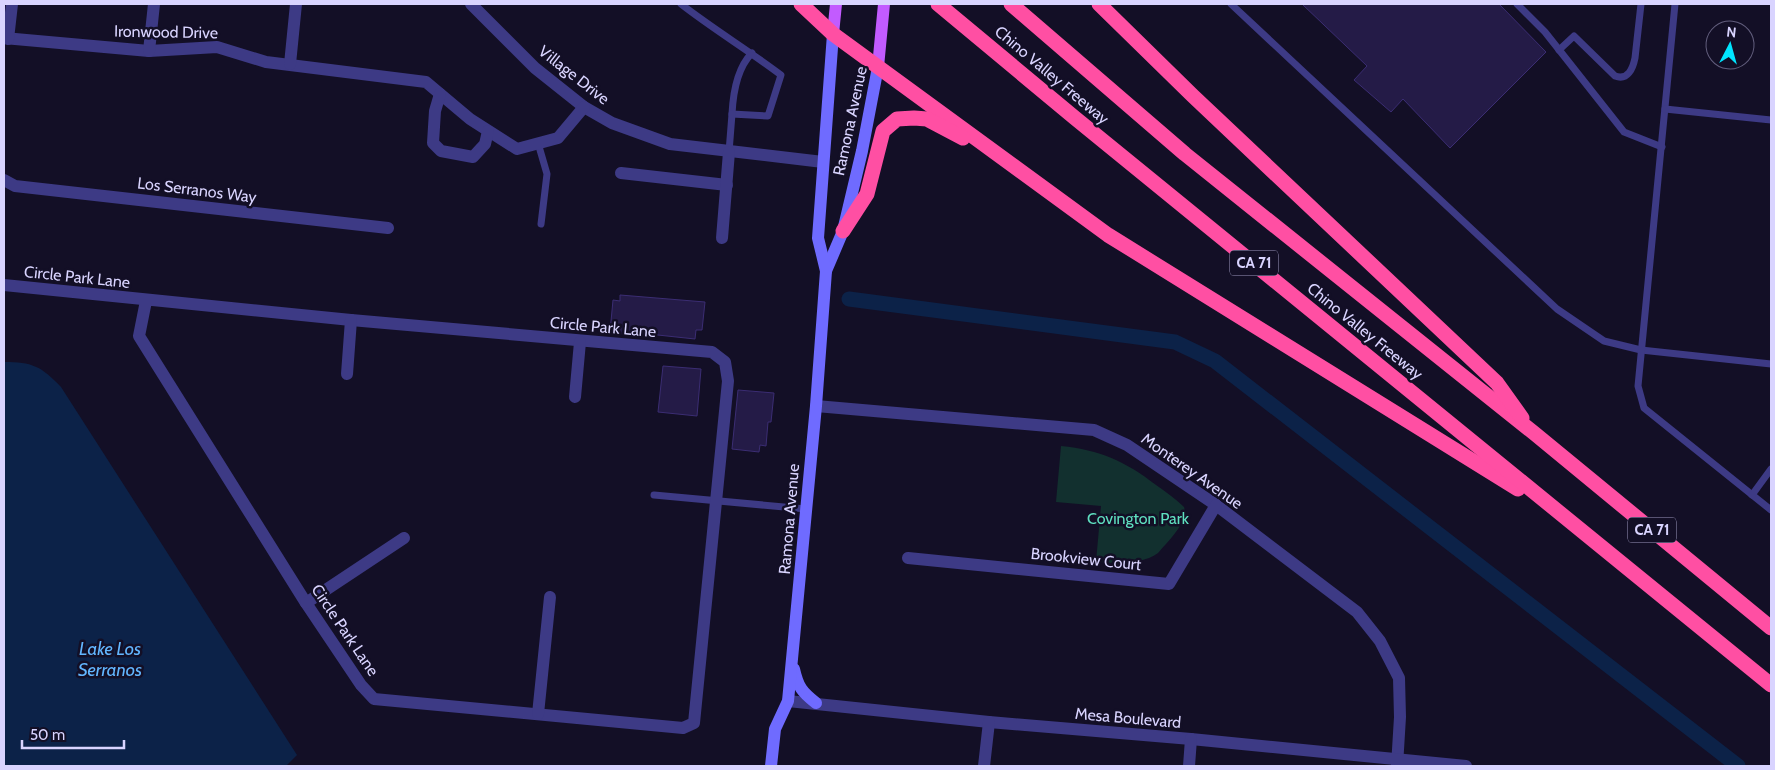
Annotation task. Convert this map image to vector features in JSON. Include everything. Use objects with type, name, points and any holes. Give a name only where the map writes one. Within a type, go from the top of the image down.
[{"type":"highway","points":[[801,4],[833,34],[1108,235],[1570,521]]},
{"type":"highway","name":"Chino Valley Freeway","points":[[938,4],[1075,118],[1771,685]]},
{"type":"highway","name":"Chino Valley Freeway","points":[[1011,4],[1185,154],[1534,433],[1771,628]]},
{"type":"highway","points":[[1099,4],[1193,96],[1498,383],[1534,433]]},
{"type":"highway","points":[[843,231],[867,194],[883,131],[897,119],[914,118],[927,120],[1005,160]]},
{"type":"main road","name":"Ramona Avenue","points":[[833,34],[836,4]]},
{"type":"main road","name":"Ramona Avenue","points":[[878,67],[884,4]]},
{"type":"street","points":[[6,38],[12,4]]},
{"type":"street","points":[[149,51],[154,4]]},
{"type":"street","points":[[290,64],[296,4]]},
{"type":"street","name":"Village Drive","points":[[471,4],[535,68],[584,107],[612,123],[670,144],[823,162]]},
{"type":"street","name":"Ramona Avenue","points":[[771,766],[775,729],[788,700],[816,406],[826,271],[818,238],[833,34]]},
{"type":"street","name":"Ironwood Drive","points":[[6,38],[149,51],[217,47],[266,62],[426,82],[470,119],[517,149],[558,138],[584,107]]},
{"type":"street","name":"Ramona Avenue","points":[[826,271],[843,231],[862,151],[878,67]]},
{"type":"street","points":[[440,94],[435,111],[432,143],[441,151],[473,157],[485,144],[488,130]]},
{"type":"street","points":[[722,238],[729,152]]},
{"type":"street","points":[[621,173],[727,185]]},
{"type":"street","name":"Los Serranos Way","points":[[4,180],[16,186],[388,228]]},
{"type":"street","name":"Circle Park Lane","points":[[4,285],[146,301],[580,342],[712,352],[725,362],[728,381],[694,723],[682,728],[374,699],[361,685],[306,603],[139,336],[146,301]]},
{"type":"street","points":[[348,374],[351,320]]},
{"type":"street","points":[[575,397],[580,342]]},
{"type":"street","name":"Monterey Avenue","points":[[816,406],[1094,430],[1127,445],[1216,505],[1357,612],[1380,641],[1399,678],[1400,717],[1397,763]]},
{"type":"street","name":"Brookview Court","points":[[908,558],[1169,584],[1216,505]]},
{"type":"street","points":[[306,603],[404,538]]},
{"type":"street","points":[[538,714],[550,596]]},
{"type":"street","points":[[793,650],[796,681],[802,691],[816,703]]},
{"type":"street","name":"Mesa Boulevard","points":[[788,700],[989,722],[1191,739],[1397,763],[1466,766]]},
{"type":"street","points":[[984,766],[989,722]]},
{"type":"street","points":[[1189,766],[1191,739]]},
{"type":"lane","points":[[681,4],[781,74],[768,116],[732,114]]},
{"type":"lane","points":[[1231,4],[1557,309],[1604,341],[1641,350],[1771,364]]},
{"type":"lane","points":[[1517,4],[1546,32],[1624,132],[1662,147]]},
{"type":"lane","points":[[1559,50],[1574,36],[1615,76],[1625,77],[1635,58],[1640,4]]},
{"type":"lane","points":[[1675,4],[1638,386],[1644,408],[1771,510]]},
{"type":"lane","points":[[729,152],[733,96],[744,61],[752,53]]},
{"type":"lane","points":[[1665,109],[1771,120]]},
{"type":"lane","points":[[538,143],[547,174],[541,224]]},
{"type":"lane","points":[[1752,495],[1771,469]]},
{"type":"lane","points":[[654,495],[806,509]]},
{"type":"green space","name":"Covington Park","points":[[1061,446],[1088,450],[1123,463],[1134,469],[1184,507],[1185,513],[1180,525],[1172,538],[1158,553],[1144,560],[1119,563],[1096,562],[1101,506],[1056,502]]},
{"type":"water","name":"Lake Los Serranos","points":[[4,362],[29,364],[36,367],[48,374],[61,387],[297,755],[286,766],[4,766]]},
{"type":"building","points":[[1302,4],[1499,4],[1546,52],[1450,148],[1403,99],[1391,112],[1354,80],[1367,66]]},
{"type":"building","points":[[620,295],[705,302],[702,330],[696,330],[695,339],[639,333],[638,336],[610,332],[613,300],[620,301]]},
{"type":"building","points":[[663,366],[701,369],[697,416],[658,412]]},
{"type":"building","points":[[738,390],[774,393],[771,422],[768,422],[766,446],[760,445],[759,452],[732,449]]},
{"type":"waterway","points":[[849,299],[1175,342],[1215,361],[1738,766]]}]
